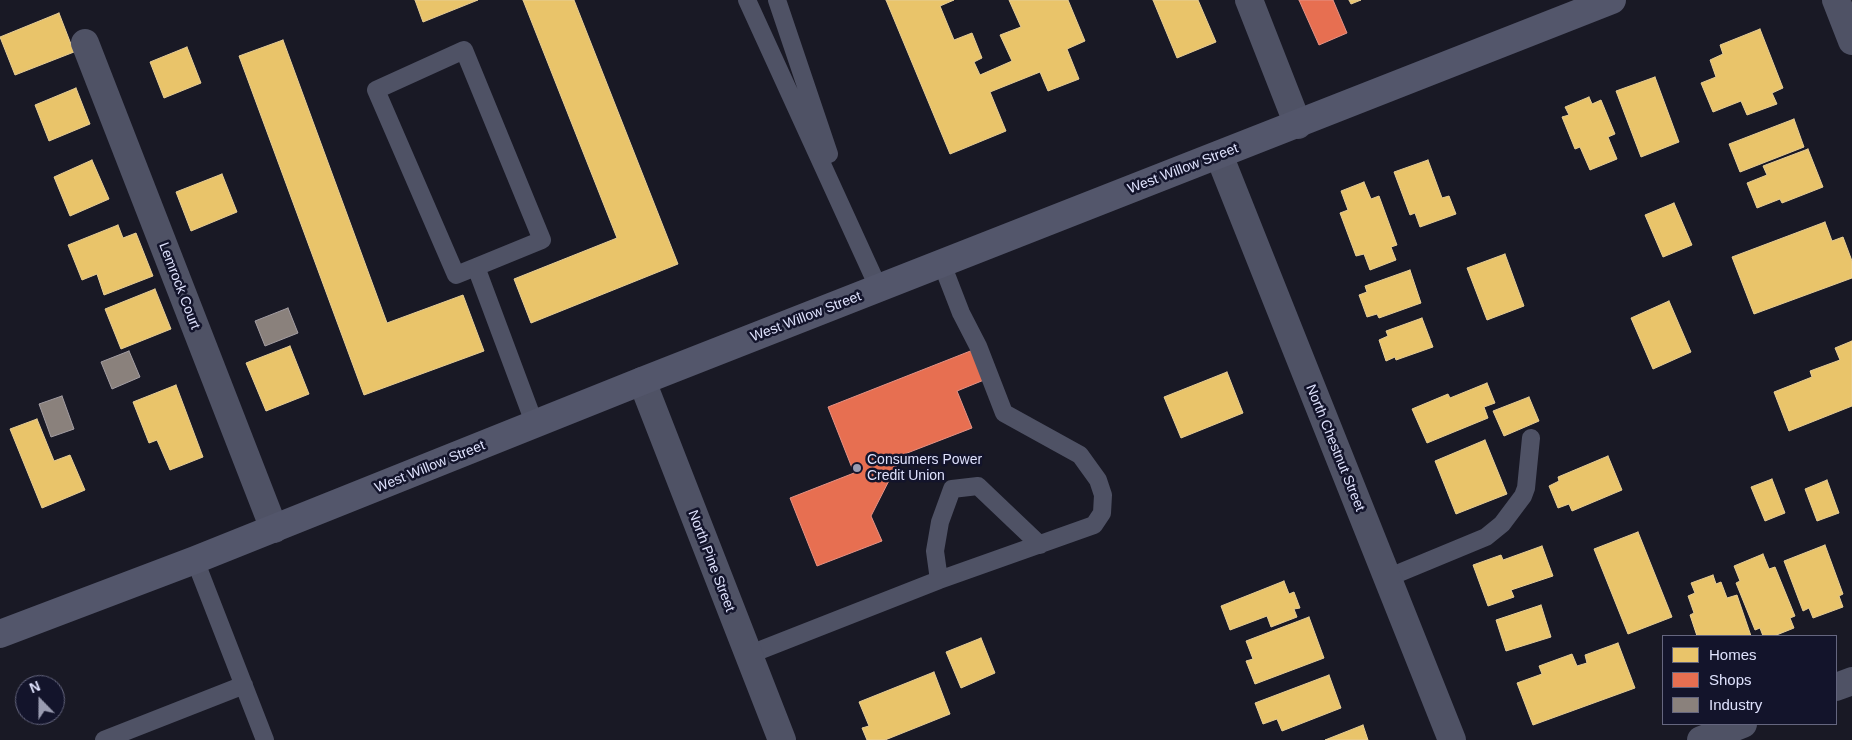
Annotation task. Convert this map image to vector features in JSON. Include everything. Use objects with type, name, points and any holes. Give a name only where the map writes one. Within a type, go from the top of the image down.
[{"type":"street","points":[[1249,0],[1298,125]]},
{"type":"street","name":"West Willow Street","points":[[0,634],[274,529],[642,381],[1298,125],[1612,0]]},
{"type":"street","points":[[1836,0],[1852,41]]},
{"type":"street","name":"Lemrock Court","points":[[85,43],[274,529]]},
{"type":"street","name":"North Chestnut Street","points":[[1219,156],[1452,740]]},
{"type":"street","name":"North Pine Street","points":[[642,381],[782,740]]},
{"type":"street","points":[[1837,687],[1852,681]]},
{"type":"street","points":[[1702,740],[1740,725]]},
{"type":"lane","points":[[747,0],[879,289]]},
{"type":"lane","points":[[776,0],[860,245]]},
{"type":"lane","points":[[464,50],[542,240],[476,267],[456,275],[376,90],[464,50]]},
{"type":"lane","points":[[748,655],[939,580],[1094,525],[1102,513],[1102,496],[1098,480],[1080,455],[1004,413],[978,346],[961,313],[942,264]]},
{"type":"lane","points":[[476,267],[535,425]]},
{"type":"lane","points":[[1386,578],[1486,537],[1502,524],[1523,496],[1526,488],[1531,438]]},
{"type":"lane","points":[[939,580],[936,551],[940,522],[952,488],[978,486],[1040,544]]},
{"type":"lane","points":[[195,560],[265,740]]},
{"type":"lane","points":[[104,740],[244,685]]},
{"type":"building: Homes","points":[[415,0],[478,0],[423,22]]},
{"type":"building: Homes","points":[[523,0],[574,0],[678,264],[531,323],[514,279],[617,238]]},
{"type":"building: Homes","points":[[886,0],[954,0],[940,6],[954,40],[972,33],[982,58],[974,62],[980,75],[1012,61],[1000,35],[1021,27],[1009,0],[1068,0],[1085,41],[1067,49],[1079,79],[1048,91],[1040,72],[990,92],[1006,131],[950,154]]},
{"type":"building: Homes","points":[[1153,0],[1198,0],[1216,42],[1177,58]]},
{"type":"building: Homes","points":[[1349,0],[1361,0],[1351,4]]},
{"type":"building: Homes","points":[[59,13],[74,52],[15,75],[0,37]]},
{"type":"building: Homes","points":[[1760,29],[1783,88],[1772,93],[1777,104],[1747,115],[1741,101],[1713,112],[1701,83],[1716,77],[1710,60],[1723,54],[1720,45]]},
{"type":"building: Homes","points":[[283,40],[387,323],[463,295],[484,351],[364,395],[239,56]]},
{"type":"building: Homes","points":[[187,47],[201,83],[164,98],[150,62]]},
{"type":"building: Homes","points":[[1655,77],[1679,142],[1641,157],[1616,91]]},
{"type":"building: Homes","points":[[76,88],[90,124],[49,141],[35,105]]},
{"type":"building: Homes","points":[[1589,97],[1592,104],[1601,100],[1615,134],[1608,137],[1617,159],[1590,170],[1580,147],[1575,149],[1562,117],[1569,115],[1565,107]]},
{"type":"building: Homes","points":[[1794,119],[1804,147],[1740,172],[1729,144]]},
{"type":"building: Homes","points":[[1808,149],[1823,187],[1782,203],[1780,199],[1757,208],[1747,183],[1767,175],[1763,166]]},
{"type":"building: Homes","points":[[92,160],[109,199],[70,216],[54,177]]},
{"type":"building: Homes","points":[[1428,160],[1442,198],[1449,196],[1456,214],[1420,227],[1415,213],[1410,215],[1394,172]]},
{"type":"building: Homes","points":[[222,174],[237,212],[191,231],[176,192]]},
{"type":"building: Homes","points":[[1364,182],[1371,199],[1379,196],[1397,245],[1391,247],[1396,260],[1370,270],[1364,254],[1356,256],[1340,213],[1348,210],[1341,191]]},
{"type":"building: Homes","points":[[1674,203],[1692,245],[1663,257],[1645,215]]},
{"type":"building: Homes","points":[[1825,222],[1832,241],[1843,237],[1852,261],[1852,278],[1754,314],[1732,257]]},
{"type":"building: Homes","points":[[118,225],[123,238],[136,233],[153,276],[104,295],[97,274],[82,280],[68,245]]},
{"type":"building: Homes","points":[[1505,254],[1524,306],[1487,320],[1467,268]]},
{"type":"building: Homes","points":[[1410,270],[1421,303],[1379,318],[1377,314],[1367,317],[1359,295],[1367,292],[1365,286]]},
{"type":"building: Homes","points":[[155,289],[171,329],[121,349],[105,309]]},
{"type":"building: Homes","points":[[1669,301],[1691,352],[1653,369],[1631,318]]},
{"type":"building: Homes","points":[[1422,318],[1433,347],[1396,360],[1395,357],[1386,361],[1379,340],[1388,336],[1386,331]]},
{"type":"building: Homes","points":[[1852,341],[1852,406],[1789,431],[1774,392],[1812,377],[1810,371],[1840,360],[1835,348]]},
{"type":"building: Homes","points":[[290,346],[309,394],[266,411],[246,363]]},
{"type":"building: Homes","points":[[1227,372],[1243,413],[1181,438],[1164,397]]},
{"type":"building: Homes","points":[[1487,383],[1495,403],[1484,407],[1488,418],[1427,443],[1412,409],[1448,394],[1450,398]]},
{"type":"building: Homes","points":[[176,385],[203,457],[170,470],[157,440],[149,443],[133,402]]},
{"type":"building: Homes","points":[[1529,397],[1539,421],[1504,436],[1493,411]]},
{"type":"building: Homes","points":[[37,419],[54,461],[70,455],[85,490],[42,508],[10,429]]},
{"type":"building: Homes","points":[[1485,440],[1507,494],[1456,514],[1435,461]]},
{"type":"building: Homes","points":[[1608,456],[1622,490],[1572,511],[1569,504],[1558,508],[1549,486],[1559,481],[1558,477]]},
{"type":"building: Homes","points":[[1772,479],[1785,513],[1765,521],[1751,487]]},
{"type":"building: Homes","points":[[1827,480],[1839,513],[1817,521],[1805,489]]},
{"type":"building: Homes","points":[[1638,532],[1672,617],[1628,634],[1594,549]]},
{"type":"building: Homes","points":[[1825,545],[1843,594],[1839,596],[1843,607],[1813,618],[1809,608],[1803,611],[1784,561]]},
{"type":"building: Homes","points":[[1542,546],[1553,576],[1511,590],[1514,597],[1488,606],[1473,565],[1501,555],[1503,560]]},
{"type":"building: Homes","points":[[1763,554],[1769,569],[1775,567],[1795,616],[1790,618],[1794,628],[1776,635],[1763,635],[1760,628],[1755,630],[1736,583],[1740,581],[1734,566]]},
{"type":"building: Homes","points":[[1713,575],[1716,584],[1721,582],[1727,598],[1737,595],[1751,635],[1697,635],[1690,615],[1694,613],[1688,596],[1695,593],[1691,583]]},
{"type":"building: Homes","points":[[1284,581],[1289,594],[1294,592],[1300,608],[1294,609],[1297,617],[1271,627],[1267,616],[1230,630],[1221,606]]},
{"type":"building: Homes","points":[[1541,605],[1551,637],[1506,651],[1496,620]]},
{"type":"building: Homes","points":[[1309,617],[1324,658],[1255,684],[1246,661],[1253,659],[1246,641]]},
{"type":"building: Homes","points":[[981,638],[995,673],[961,688],[946,652]]},
{"type":"building: Homes","points":[[1618,643],[1635,688],[1533,725],[1517,683],[1542,674],[1539,666],[1572,654],[1577,666],[1587,663],[1585,655]]},
{"type":"building: Homes","points":[[934,672],[950,714],[885,740],[867,740],[862,728],[869,726],[859,702]]},
{"type":"building: Homes","points":[[1329,675],[1341,708],[1282,731],[1277,719],[1263,724],[1255,703]]},
{"type":"building: Homes","points":[[1363,725],[1368,740],[1325,740]]},
{"type":"building: Shops","points":[[1299,0],[1333,0],[1347,33],[1319,45]]},
{"type":"building: Shops","points":[[973,350],[984,380],[957,391],[972,428],[902,455],[871,516],[882,541],[817,566],[790,498],[854,473],[828,407]]},
{"type":"building: Industry","points":[[288,308],[298,333],[265,346],[255,321]]},
{"type":"building: Industry","points":[[129,351],[140,377],[112,389],[101,362]]},
{"type":"building: Industry","points":[[62,396],[74,429],[51,437],[39,404]]},
{"type":"place","name":"Consumers Power Credit Union","points":[[857,468]]}]
